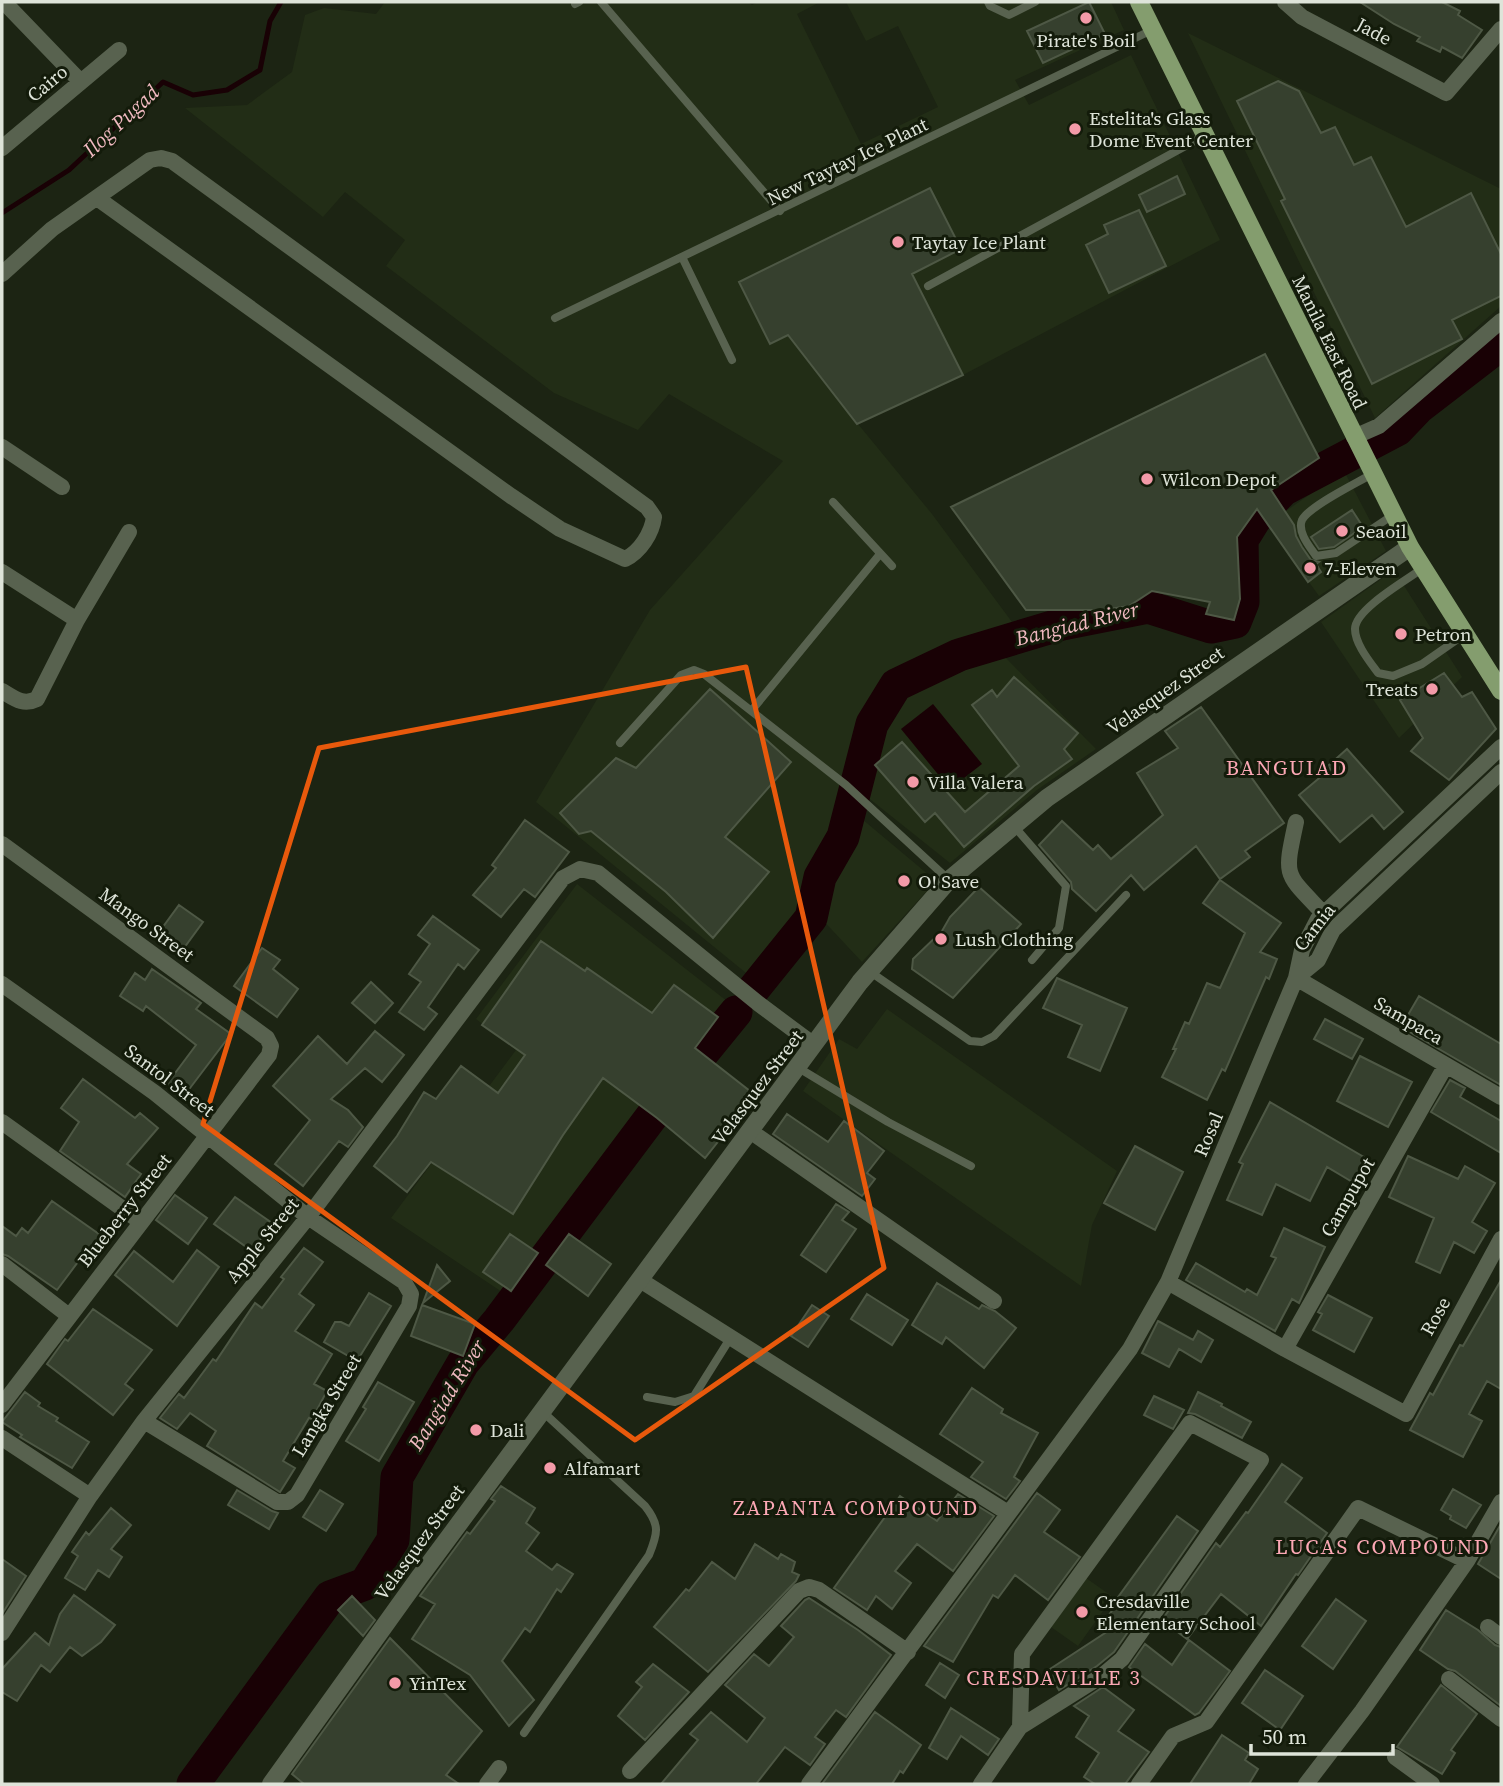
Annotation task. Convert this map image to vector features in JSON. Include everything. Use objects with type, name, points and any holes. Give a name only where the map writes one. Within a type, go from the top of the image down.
[{"type":"main road","name":"Manila East Road","points":[[1139,2],[1393,515],[1410,547],[1501,691]]},
{"type":"main road","name":"Velasquez Street","points":[[278,1782],[418,1579],[797,1067],[869,971],[948,880],[1047,798],[1410,547]]},
{"type":"street","name":"Jade","points":[[1285,2],[1302,17],[1446,93],[1501,29]]},
{"type":"street","points":[[4,5],[81,82]]},
{"type":"street","name":"Cairo","points":[[2,148],[119,50]]},
{"type":"street","points":[[2,274],[52,229],[150,160],[161,158],[172,161],[647,507],[654,517],[653,526],[635,554],[625,559],[560,529],[97,198]]},
{"type":"street","points":[[1357,445],[1501,321]]},
{"type":"street","points":[[2,447],[62,487]]},
{"type":"street","points":[[2,691],[20,701],[29,703],[37,699],[77,620],[129,532]]},
{"type":"street","points":[[2,572],[77,620]]},
{"type":"street","name":"Camia","points":[[1296,978],[1302,950],[1323,913],[1501,747]]},
{"type":"street","name":"Camia","points":[[1296,978],[1318,960],[1333,930],[1501,772]]},
{"type":"street","points":[[1296,822],[1288,870],[1292,881],[1323,913]]},
{"type":"street","name":"Mango Street","points":[[2,844],[267,1038]]},
{"type":"street","name":"Apple Street","points":[[2,1633],[90,1496],[144,1421],[308,1217],[563,878],[580,869],[597,873],[758,1004],[814,1045]]},
{"type":"street","name":"Sampaca","points":[[1296,978],[1501,1097]]},
{"type":"street","name":"Rosal","points":[[809,1784],[1130,1349],[1168,1282],[1296,978]]},
{"type":"street","name":"Santol Street","points":[[2,984],[155,1093],[308,1217]]},
{"type":"street","name":"Blueberry Street","points":[[2,1405],[269,1055],[271,1046],[267,1038]]},
{"type":"street","name":"Campupot","points":[[1284,1349],[1446,1065]]},
{"type":"street","points":[[2,1122],[141,1222]]},
{"type":"street","points":[[750,1131],[994,1301]]},
{"type":"street","name":"Langka Street","points":[[144,1421],[277,1502],[288,1502],[297,1495],[409,1306],[411,1294],[404,1282],[308,1217]]},
{"type":"street","name":"Rose","points":[[1284,1349],[1406,1413],[1501,1239]]},
{"type":"street","points":[[2,1264],[69,1316]]},
{"type":"street","points":[[640,1280],[1008,1513]]},
{"type":"street","points":[[1168,1282],[1284,1349]]},
{"type":"street","points":[[981,1784],[1020,1727],[1103,1675],[1122,1659],[1261,1460],[1190,1423],[1022,1654],[1020,1727]]},
{"type":"street","points":[[2,1438],[90,1496]]},
{"type":"street","points":[[1306,1784],[1362,1711],[1467,1561],[1501,1502]]},
{"type":"street","points":[[1139,1784],[1173,1736],[1206,1723],[1358,1508],[1467,1561]]},
{"type":"street","points":[[630,1771],[799,1591],[809,1587],[819,1590],[908,1652]]},
{"type":"street","points":[[1450,1679],[1501,1719]]},
{"type":"street","points":[[1395,1757],[1432,1784]]},
{"type":"street","points":[[487,1784],[499,1768]]},
{"type":"lane","points":[[601,2],[780,211]]},
{"type":"lane","points":[[988,2],[990,6],[1009,15],[1035,2]]},
{"type":"lane","name":"New Taytay Ice Plant","points":[[555,318],[1152,30]]},
{"type":"lane","points":[[928,286],[1204,136]]},
{"type":"lane","points":[[682,257],[732,360]]},
{"type":"lane","points":[[1372,474],[1316,506],[1302,520],[1301,530],[1307,544],[1316,555],[1336,553],[1393,515]]},
{"type":"lane","points":[[833,502],[892,566]]},
{"type":"lane","points":[[752,709],[880,554]]},
{"type":"lane","points":[[1423,568],[1357,619],[1354,631],[1366,657],[1378,673],[1393,676],[1422,664],[1465,634]]},
{"type":"lane","points":[[620,743],[681,675],[694,670],[704,674],[846,785],[948,880]]},
{"type":"lane","points":[[1014,826],[1066,886],[1059,928],[1032,960]]},
{"type":"lane","points":[[869,971],[970,1041],[982,1042],[994,1036],[1126,895]]},
{"type":"lane","points":[[797,1067],[888,1122],[971,1166]]},
{"type":"lane","points":[[647,1397],[675,1402],[694,1396],[731,1337]]},
{"type":"lane","points":[[524,1733],[649,1555],[657,1536],[655,1519],[645,1506],[542,1412]]},
{"type":"highlighted area","points":[[746,667],[884,1268],[635,1440],[203,1124],[319,748]]},
{"type":"shaded area","points":[[385,2],[748,2],[752,5],[758,2],[820,2],[797,14],[861,144],[938,107],[898,26],[866,41],[846,2],[1111,2],[1124,30],[1015,80],[1029,105],[1131,55],[1220,240],[963,375],[858,424],[932,514],[1012,622],[992,636],[945,651],[898,672],[870,709],[834,836],[808,880],[803,913],[751,977],[536,802],[650,610],[783,461],[669,394],[638,430],[554,393],[386,266],[405,240],[345,192],[323,217],[185,108],[247,105],[292,72],[305,15],[324,8],[376,14]]},
{"type":"shaded area","points":[[1188,33],[1501,189],[1501,306],[1375,418]]},
{"type":"shaded area","points":[[1344,471],[1386,551],[1319,596],[1267,524]]},
{"type":"shaded area","points":[[1394,570],[1462,677],[1399,738],[1321,622]]},
{"type":"shaded area","points":[[996,648],[1096,749],[1037,790],[950,863],[861,792],[882,716],[903,688],[958,660]]},
{"type":"shaded area","points":[[933,704],[982,764],[950,789],[901,729]]},
{"type":"shaded area","points":[[856,814],[936,881],[862,962],[818,915],[828,876],[848,841]]},
{"type":"shaded area","points":[[577,884],[732,1005],[508,1296],[391,1218],[516,1050],[476,1019]]},
{"type":"shaded area","points":[[887,1009],[1117,1171],[1092,1225],[1081,1286],[803,1091],[839,1039],[857,1049]]},
{"type":"shaded area","name":"Cresdaville Elementary School","points":[[1086,1578],[1113,1597],[1078,1646],[1051,1627]]},
{"type":"building","points":[[1089,2],[1105,34],[1043,63],[1027,31]]},
{"type":"building","points":[[1360,2],[1442,2],[1460,11],[1458,15],[1482,30],[1462,58],[1442,47],[1440,52],[1417,41],[1420,37]]},
{"type":"building","points":[[1278,81],[1299,91],[1321,133],[1335,127],[1354,165],[1371,157],[1406,227],[1471,193],[1501,254],[1501,296],[1452,320],[1462,339],[1372,384],[1281,201],[1285,199],[1237,101]]},
{"type":"building","points":[[1177,176],[1185,194],[1147,212],[1139,195]]},
{"type":"building","points":[[930,188],[961,249],[912,274],[963,375],[857,424],[788,335],[770,344],[739,282]]},
{"type":"building","points":[[1139,210],[1166,266],[1109,293],[1086,245],[1108,234],[1104,225]]},
{"type":"building","name":"Wilcon Depot","points":[[1265,354],[1319,458],[1271,490],[1294,525],[1302,547],[1311,560],[1319,562],[1316,564],[1321,572],[1308,582],[1257,509],[1237,537],[1240,599],[1234,620],[1206,614],[1210,602],[1152,591],[1129,606],[1103,610],[1026,610],[951,507]]},
{"type":"building","name":"Seaoil","points":[[1352,510],[1363,527],[1334,547],[1319,549],[1311,537]]},
{"type":"building","points":[[1444,673],[1462,697],[1472,692],[1496,729],[1449,780],[1411,751],[1423,738],[1400,700]]},
{"type":"building","points":[[1014,677],[1078,733],[1064,749],[1072,759],[1034,786],[964,847],[935,813],[925,822],[875,765],[902,742],[965,812],[1019,766],[972,705],[992,690],[997,697]]},
{"type":"building","points":[[710,689],[791,762],[725,837],[769,872],[713,938],[666,892],[591,831],[579,834],[560,813],[616,758],[636,768]]},
{"type":"building","points":[[1201,707],[1284,823],[1245,851],[1250,857],[1220,879],[1196,846],[1144,890],[1131,875],[1096,911],[1072,889],[1071,882],[1039,845],[1062,821],[1093,850],[1098,845],[1111,859],[1163,815],[1137,773],[1178,748],[1165,731]]},
{"type":"building","points":[[1347,749],[1403,812],[1384,829],[1372,815],[1340,842],[1299,795],[1330,769],[1328,766]]},
{"type":"building","points":[[525,820],[569,852],[535,897],[524,889],[501,917],[473,895],[496,868],[492,865]]},
{"type":"building","points":[[1220,880],[1281,923],[1260,952],[1277,959],[1269,979],[1266,977],[1225,1071],[1222,1069],[1207,1100],[1162,1077],[1176,1049],[1173,1049],[1185,1022],[1189,1024],[1207,983],[1220,988],[1245,933],[1203,903]]},
{"type":"building","points":[[979,887],[1021,924],[953,998],[912,969],[913,959],[942,931],[950,917]]},
{"type":"building","points":[[179,905],[203,922],[181,952],[157,935]]},
{"type":"building","points":[[433,916],[479,950],[464,969],[458,964],[428,1007],[437,1014],[424,1030],[399,1012],[421,982],[409,974],[430,944],[418,935]]},
{"type":"building","points":[[541,941],[585,971],[587,968],[652,1013],[674,985],[718,1017],[695,1048],[755,1095],[705,1158],[603,1078],[513,1214],[431,1162],[407,1192],[374,1166],[397,1136],[424,1092],[436,1099],[461,1066],[498,1093],[525,1055],[482,1025]]},
{"type":"building","points":[[262,948],[280,960],[273,969],[298,989],[277,1017],[234,986]]},
{"type":"building","points":[[152,969],[201,1003],[196,1009],[231,1034],[184,1096],[167,1084],[196,1045],[146,1006],[143,1011],[120,996],[135,973],[145,980]]},
{"type":"building","points":[[1057,978],[1127,1008],[1100,1071],[1068,1057],[1082,1025],[1043,1008]]},
{"type":"building","points":[[371,982],[393,1003],[375,1023],[352,1003]]},
{"type":"building","points":[[1419,996],[1501,1044],[1501,1085],[1401,1027]]},
{"type":"building","points":[[1325,1019],[1363,1039],[1352,1059],[1314,1039]]},
{"type":"building","points":[[375,1031],[404,1055],[382,1082],[365,1068],[331,1099],[348,1110],[363,1127],[348,1147],[339,1141],[303,1186],[275,1164],[310,1120],[273,1086],[318,1036],[347,1064]]},
{"type":"building","points":[[1360,1056],[1412,1082],[1388,1127],[1337,1101]]},
{"type":"building","points":[[83,1079],[135,1118],[140,1113],[158,1128],[127,1164],[141,1174],[125,1197],[60,1151],[79,1122],[61,1108]]},
{"type":"building","points":[[1450,1080],[1465,1088],[1460,1097],[1501,1121],[1501,1153],[1431,1112]]},
{"type":"building","points":[[1270,1102],[1369,1160],[1354,1183],[1327,1167],[1310,1201],[1276,1184],[1262,1215],[1227,1200],[1243,1164],[1239,1162]]},
{"type":"building","points":[[787,1114],[828,1142],[844,1121],[884,1151],[867,1173],[875,1179],[862,1196],[773,1134]]},
{"type":"building","points":[[1135,1146],[1183,1172],[1155,1230],[1104,1203]]},
{"type":"building","points":[[1408,1156],[1458,1179],[1465,1166],[1495,1183],[1472,1222],[1487,1231],[1474,1253],[1454,1242],[1440,1273],[1416,1262],[1434,1218],[1389,1197]]},
{"type":"building","points":[[175,1195],[207,1218],[188,1244],[156,1220]]},
{"type":"building","points":[[235,1197],[272,1223],[252,1251],[214,1224]]},
{"type":"building","points":[[52,1201],[106,1239],[88,1263],[81,1258],[57,1290],[2,1254],[2,1226],[16,1236],[22,1228],[28,1233]]},
{"type":"building","points":[[836,1204],[849,1212],[842,1220],[856,1229],[826,1272],[801,1255]]},
{"type":"building","points":[[1284,1228],[1325,1247],[1299,1303],[1292,1299],[1275,1331],[1186,1280],[1196,1263],[1245,1292],[1247,1289],[1257,1295],[1276,1258],[1271,1256]]},
{"type":"building","points":[[510,1234],[538,1253],[511,1291],[483,1272]]},
{"type":"building","points":[[569,1234],[611,1264],[588,1296],[546,1265]]},
{"type":"building","points":[[304,1248],[323,1262],[299,1294],[314,1305],[295,1331],[332,1354],[314,1384],[327,1391],[312,1419],[309,1418],[283,1461],[295,1468],[280,1492],[207,1446],[216,1431],[190,1413],[177,1429],[160,1418],[179,1394],[184,1398],[213,1359],[216,1361],[255,1303],[262,1308],[284,1279],[281,1277]]},
{"type":"building","points":[[197,1250],[219,1267],[177,1326],[115,1275],[134,1251],[173,1282]]},
{"type":"building","points":[[437,1265],[450,1281],[423,1303]]},
{"type":"building","points":[[1501,1280],[1501,1389],[1487,1381],[1469,1414],[1482,1421],[1463,1457],[1410,1430]]},
{"type":"building","points":[[937,1283],[979,1309],[982,1305],[995,1311],[1016,1328],[984,1368],[946,1337],[942,1344],[912,1325]]},
{"type":"building","points":[[369,1293],[391,1306],[357,1361],[324,1342],[335,1322],[349,1326]]},
{"type":"building","points":[[867,1294],[908,1320],[892,1345],[851,1319]]},
{"type":"building","points":[[1328,1295],[1372,1318],[1354,1352],[1313,1330],[1322,1314],[1318,1312]]},
{"type":"building","points":[[422,1305],[475,1324],[463,1356],[411,1336]]},
{"type":"building","points":[[812,1305],[829,1316],[808,1347],[791,1336]]},
{"type":"building","points":[[93,1309],[152,1350],[125,1384],[133,1390],[113,1415],[47,1364],[65,1339],[68,1341]]},
{"type":"building","points":[[1158,1321],[1193,1340],[1198,1331],[1213,1340],[1201,1362],[1179,1349],[1169,1367],[1142,1353]]},
{"type":"building","points":[[378,1382],[414,1402],[379,1461],[346,1441],[366,1409],[363,1407]]},
{"type":"building","points":[[972,1388],[1003,1409],[1001,1413],[1038,1433],[1014,1477],[1020,1481],[1006,1499],[971,1477],[983,1462],[940,1434]]},
{"type":"building","points":[[25,1392],[40,1403],[38,1406],[58,1418],[56,1421],[89,1442],[72,1468],[20,1437],[22,1435],[2,1422]]},
{"type":"building","points":[[1198,1392],[1251,1422],[1242,1438],[1188,1413]]},
{"type":"building","points":[[1154,1396],[1184,1410],[1173,1429],[1144,1415]]},
{"type":"building","points":[[1282,1464],[1302,1478],[1285,1502],[1327,1533],[1261,1626],[1221,1594],[1187,1639],[1162,1620],[1216,1543],[1220,1547]]},
{"type":"building","points":[[501,1486],[535,1508],[526,1523],[539,1533],[526,1551],[552,1570],[557,1564],[573,1574],[561,1592],[557,1589],[530,1632],[525,1628],[502,1661],[534,1700],[509,1726],[470,1675],[412,1639],[435,1604],[420,1596],[467,1532],[470,1534],[495,1501],[491,1499]]},
{"type":"building","points":[[1453,1489],[1481,1505],[1466,1528],[1441,1510]]},
{"type":"building","points":[[237,1490],[278,1513],[269,1529],[228,1505]]},
{"type":"building","points":[[320,1490],[343,1504],[326,1531],[303,1517]]},
{"type":"building","points":[[1037,1493],[1060,1510],[1044,1532],[1080,1557],[1048,1600],[1015,1575],[998,1598],[993,1595],[953,1662],[924,1646]]},
{"type":"building","points":[[958,1494],[994,1516],[953,1571],[917,1544],[895,1571],[911,1583],[892,1609],[876,1596],[867,1610],[834,1588],[900,1496],[937,1521]]},
{"type":"building","points":[[111,1508],[131,1525],[111,1549],[122,1557],[109,1577],[98,1570],[85,1590],[65,1578],[78,1556],[72,1552],[86,1532],[89,1535]]},
{"type":"building","points":[[1177,1516],[1198,1531],[1114,1652],[1059,1690],[1047,1671],[1105,1633],[1099,1629],[1116,1605],[1113,1604]]},
{"type":"building","points":[[1501,1524],[1501,1579],[1478,1564]]},
{"type":"building","points":[[755,1544],[778,1559],[781,1554],[795,1562],[792,1572],[799,1575],[708,1672],[654,1627],[686,1589],[689,1591],[712,1562],[735,1579]]},
{"type":"building","points":[[2,1559],[26,1576],[2,1614]]},
{"type":"building","points":[[74,1595],[115,1625],[101,1642],[82,1656],[70,1647],[50,1672],[41,1665],[17,1701],[2,1692],[2,1669],[35,1633],[49,1645],[60,1614]]},
{"type":"building","points":[[352,1596],[375,1620],[363,1636],[338,1610]]},
{"type":"building","points":[[809,1598],[891,1655],[846,1717],[836,1710],[815,1737],[825,1744],[810,1765],[785,1747],[756,1784],[661,1784],[698,1740],[690,1734],[711,1712],[747,1742],[765,1718],[725,1685],[754,1654],[769,1666],[794,1637],[781,1626]]},
{"type":"building","points":[[1336,1599],[1366,1621],[1333,1669],[1302,1646]]},
{"type":"building","points":[[1446,1610],[1501,1647],[1501,1706],[1455,1671],[1420,1650]]},
{"type":"building","name":"YinTex","points":[[390,1638],[482,1731],[446,1775],[459,1784],[304,1784],[292,1774]]},
{"type":"building","points":[[1189,1640],[1230,1671],[1195,1715],[1129,1667],[1145,1644],[1172,1665]]},
{"type":"building","points":[[940,1663],[959,1675],[945,1698],[926,1685]]},
{"type":"building","points":[[653,1664],[689,1692],[645,1740],[618,1716],[642,1687],[636,1682]]},
{"type":"building","points":[[1265,1670],[1303,1696],[1280,1730],[1242,1703]]},
{"type":"building","points":[[1441,1685],[1477,1714],[1451,1750],[1455,1753],[1442,1774],[1397,1747]]},
{"type":"building","points":[[1103,1687],[1134,1710],[1118,1731],[1149,1752],[1125,1784],[1095,1784],[1084,1777],[1099,1753],[1076,1737],[1089,1716],[1074,1706]]},
{"type":"building","points":[[951,1708],[999,1739],[988,1755],[961,1736],[947,1759],[929,1748]]},
{"type":"building","points":[[875,1712],[921,1745],[903,1773],[900,1771],[892,1784],[822,1784]]},
{"type":"building","points":[[1222,1735],[1249,1753],[1245,1760],[1258,1769],[1249,1784],[1190,1784]]},
{"type":"waterway","name":"Ilog Pugad","points":[[2,213],[69,170],[163,82],[193,95],[227,90],[260,70],[270,21],[281,2]]},
{"type":"waterway","name":"Bangiad River","points":[[753,990],[811,918],[820,877],[843,837],[872,724],[896,685],[959,655],[1062,624],[1148,607],[1211,627],[1235,622],[1243,602],[1242,540],[1255,519],[1283,490],[1397,430],[1418,408],[1501,344]]},
{"type":"waterway","name":"Bangiad River","points":[[193,1784],[330,1597],[365,1584],[393,1540],[397,1477],[463,1363],[499,1320],[661,1104],[736,1012]]},
{"type":"place","name":"Pirate's Boil","points":[[1086,18]]},
{"type":"place","name":"Estelita's Glass Dome Event Center","points":[[1075,129]]},
{"type":"place","name":"Taytay Ice Plant","points":[[898,242]]},
{"type":"place","name":"Wilcon Depot","points":[[1147,479]]},
{"type":"place","name":"Seaoil","points":[[1342,531]]},
{"type":"place","name":"7-Eleven","points":[[1310,568]]},
{"type":"place","name":"Petron","points":[[1401,634]]},
{"type":"place","name":"Treats","points":[[1432,689]]},
{"type":"place","name":"Villa Valera","points":[[913,782]]},
{"type":"place","name":"O! Save","points":[[904,881]]},
{"type":"place","name":"Lush Clothing","points":[[941,939]]},
{"type":"place","name":"Dali","points":[[476,1430]]},
{"type":"place","name":"Alfamart","points":[[550,1468]]},
{"type":"place","name":"Cresdaville Elementary School","points":[[1082,1612]]},
{"type":"place","name":"YinTex","points":[[395,1683]]},
{"type":"district","name":"BANGUIAD","points":[[1287,768]]},
{"type":"district","name":"ZAPANTA COMPOUND","points":[[856,1508]]},
{"type":"district","name":"LUCAS COMPOUND","points":[[1383,1547]]},
{"type":"district","name":"CRESDAVILLE 3","points":[[1054,1678]]}]
